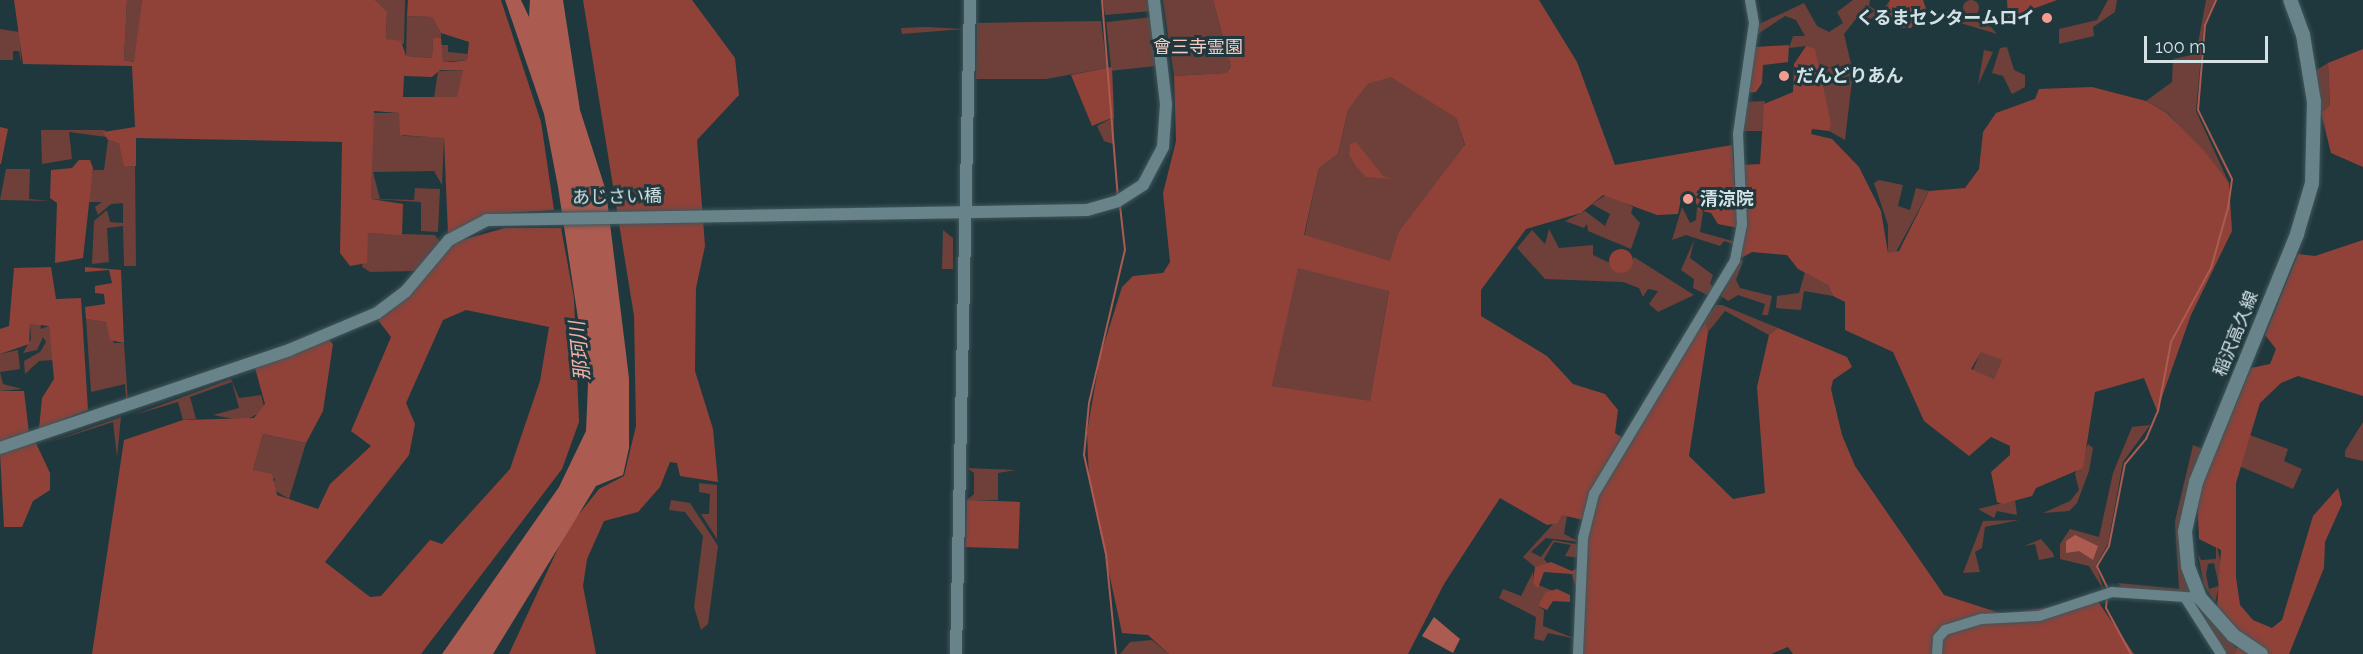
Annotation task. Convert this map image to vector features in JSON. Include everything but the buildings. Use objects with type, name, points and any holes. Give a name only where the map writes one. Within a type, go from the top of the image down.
[{"type":"main road","name":"稲沢高久線","points":[[2261,654],[2216,620],[2193,599],[2185,549],[2191,498],[2297,234],[2314,166],[2314,102],[2303,35],[2290,0]]},
{"type":"street","points":[[956,654],[970,0]]},
{"type":"street","name":"あじさい橋","points":[[0,448],[332,333],[388,306],[466,228],[529,216],[1086,210],[1118,201],[1143,185],[1159,161],[1165,132],[1154,0]]},
{"type":"street","points":[[1578,654],[1583,538],[1594,494],[1657,395],[1680,347],[1716,299],[1739,244],[1738,134],[1754,23],[1750,0]]},
{"type":"street","points":[[1937,654],[1945,630],[1982,619],[2052,613],[2112,592],[2193,599],[2221,654]]},
{"type":"green space","points":[[127,0],[142,0],[135,62],[124,60]]},
{"type":"green space","points":[[375,0],[405,0],[404,44],[386,39],[387,11]]},
{"type":"green space","points":[[1103,0],[1150,0],[1152,11],[1105,15]]},
{"type":"green space","name":"會三寺霊園","points":[[1163,0],[1213,0],[1231,67],[1226,73],[1174,76]]},
{"type":"green space","points":[[1853,0],[1870,0],[1869,6],[1881,13],[1890,0],[1890,25],[1859,15],[1844,34],[1853,72],[1845,140],[1829,131],[1806,46],[1789,48],[1793,36],[1805,36],[1796,20],[1785,16],[1755,36],[1759,24],[1804,3],[1817,26],[1829,32],[1843,23],[1837,12]]},
{"type":"green space","points":[[1968,0],[1974,0],[1979,8],[1977,14],[1968,16],[1963,11],[1963,5]]},
{"type":"green space","points":[[2108,0],[2117,0],[2115,12],[2093,27],[2094,36],[2059,44],[2059,29],[2097,20]]},
{"type":"green space","points":[[2206,0],[2215,0],[2204,24],[2196,111],[2229,183],[2168,113],[2146,101],[2172,82],[2173,59],[2196,54]]},
{"type":"green space","points":[[1947,11],[1991,27],[1997,34],[1947,19]]},
{"type":"green space","points":[[407,16],[432,17],[441,33],[441,38],[433,39],[432,58],[406,56]]},
{"type":"green space","points":[[1153,17],[1158,66],[1111,71],[1106,22]]},
{"type":"green space","points":[[1101,21],[1107,68],[1046,79],[976,79],[977,23]]},
{"type":"green space","points":[[926,27],[964,29],[902,34],[901,28]]},
{"type":"green space","points":[[0,29],[20,32],[21,62],[19,51],[13,51],[13,60],[0,60]]},
{"type":"green space","points":[[441,45],[448,45],[448,52],[468,54],[467,60],[443,62]]},
{"type":"green space","points":[[2007,47],[2014,70],[2025,75],[2025,87],[2012,94],[2003,76],[1992,73],[2000,48]]},
{"type":"green space","points":[[1984,50],[1993,52],[1978,85]]},
{"type":"green space","points":[[2328,63],[2330,105],[2321,113],[2315,71]]},
{"type":"green space","points":[[464,70],[457,97],[434,98],[438,71]]},
{"type":"green space","points":[[1391,76],[1456,118],[1465,146],[1399,231],[1370,402],[1272,386],[1319,168],[1338,154],[1348,110],[1368,84]]},
{"type":"green space","points":[[1765,101],[1762,131],[1744,131],[1745,102]]},
{"type":"green space","points":[[372,113],[399,113],[403,136],[444,137],[442,185],[434,171],[373,172],[380,199],[414,200],[415,188],[440,189],[438,232],[421,231],[421,202],[371,199]]},
{"type":"green space","points":[[1114,117],[1113,144],[1104,141],[1097,126]]},
{"type":"green space","points":[[41,130],[105,130],[107,137],[69,132],[72,159],[42,164]]},
{"type":"green space","points":[[108,140],[120,143],[124,167],[135,166],[136,266],[124,266],[123,226],[107,228],[109,262],[92,264],[94,221],[107,210],[110,222],[123,223],[123,203],[111,204],[98,215],[95,207],[102,202],[87,202],[93,170],[104,170]]},
{"type":"green space","points":[[6,169],[30,169],[29,199],[50,201],[0,200]]},
{"type":"green space","points":[[1879,180],[1903,185],[1898,206],[1910,210],[1916,188],[1929,191],[1895,254],[1888,253],[1888,225],[1874,183]]},
{"type":"green space","points":[[1607,194],[1633,207],[1631,213],[1640,223],[1631,249],[1588,231],[1587,224],[1584,228],[1565,221],[1585,211],[1605,226],[1610,214],[1592,204]]},
{"type":"green space","points":[[1682,207],[1690,223],[1696,220],[1697,207],[1703,212],[1700,232],[1736,242],[1736,245],[1724,241],[1720,246],[1686,235],[1672,240]]},
{"type":"green space","points":[[1549,229],[1559,248],[1593,245],[1593,255],[1627,271],[1634,257],[1694,295],[1658,312],[1649,304],[1658,291],[1648,289],[1643,297],[1639,288],[1623,282],[1545,279],[1517,248],[1532,230],[1545,244]]},
{"type":"green space","points":[[943,230],[953,238],[953,269],[942,269]]},
{"type":"green space","points":[[368,233],[435,235],[440,242],[415,271],[370,272],[362,267]]},
{"type":"green space","points":[[1694,240],[1690,258],[1713,275],[1710,284],[1716,288],[1711,297],[1693,288],[1694,279],[1681,270]]},
{"type":"green space","points":[[1739,259],[1743,261],[1736,280],[1740,288],[1772,296],[1768,315],[1762,315],[1765,304],[1738,295],[1728,301],[1721,296]]},
{"type":"green space","points":[[1805,272],[1828,285],[1833,296],[1804,291],[1801,310],[1776,308],[1777,296],[1799,293]]},
{"type":"green space","points":[[1716,305],[1722,305],[1778,328],[1769,335],[1725,311],[1708,332],[1703,322]]},
{"type":"green space","points":[[86,319],[106,322],[114,343],[124,343],[128,402],[117,404],[126,398],[125,384],[91,392]]},
{"type":"green space","points":[[40,322],[41,329],[49,326],[53,360],[39,361],[25,374],[24,361],[40,352],[46,342],[43,337],[37,350],[23,353],[31,339],[30,324]]},
{"type":"green space","points":[[18,350],[20,369],[0,372],[0,354]]},
{"type":"green space","points":[[1981,351],[2002,360],[1994,379],[1973,370]]},
{"type":"green space","points":[[0,372],[3,384],[22,389],[0,391]]},
{"type":"green space","points":[[231,379],[239,398],[261,395],[265,410],[244,421],[213,415],[239,408],[232,382],[190,397],[196,419],[183,420],[178,402],[134,415]]},
{"type":"green space","points":[[121,417],[117,457],[113,422],[45,444]]},
{"type":"green space","points":[[2363,422],[2363,461],[2345,457],[2345,451]]},
{"type":"green space","points":[[2150,425],[2123,462],[2108,544],[2096,565],[2104,591],[2089,566],[2060,559],[2060,544],[2070,529],[2099,537],[2113,473],[2132,427]]},
{"type":"green space","points":[[263,434],[306,443],[289,499],[272,489],[275,479],[253,470]]},
{"type":"green space","points":[[2247,434],[2288,449],[2284,461],[2302,469],[2293,489],[2239,466]]},
{"type":"green space","points":[[2088,444],[2093,448],[2089,471],[2077,503],[2069,511],[2043,513],[2070,501],[2079,490],[2075,474]]},
{"type":"green space","points":[[2193,445],[2203,449],[2179,540],[2192,595],[2122,588],[2118,583],[2179,589],[2175,521]]},
{"type":"green space","points":[[967,468],[1016,470],[998,473],[998,500],[967,500],[974,494],[974,473]]},
{"type":"green space","points":[[699,483],[717,485],[717,539],[701,514],[709,514],[710,494],[699,492]]},
{"type":"green space","points":[[671,500],[690,503],[718,546],[708,624],[701,630],[694,607],[703,536],[685,512],[669,510]]},
{"type":"green space","points":[[2015,500],[2017,515],[1997,511],[1994,518],[1978,509]]},
{"type":"green space","points":[[1562,514],[1567,516],[1564,534],[1580,542],[1546,538],[1531,552],[1541,557],[1553,540],[1580,545],[1580,558],[1565,556],[1571,545],[1554,542],[1544,559],[1548,564],[1535,567],[1523,557]]},
{"type":"green space","points":[[2019,520],[1985,527],[1982,548],[1975,552],[1980,572],[1963,573],[1983,521]]},
{"type":"green space","points":[[2041,539],[2054,557],[2039,560],[2035,544],[2024,546]]},
{"type":"green space","points":[[2216,544],[2223,571],[2215,602],[2204,585],[2198,554],[2201,560],[2216,559]],"holes":[[[2214,563],[2219,586],[2209,589],[2206,574],[2208,564]]]},
{"type":"green space","points":[[1533,572],[1534,583],[1553,591],[1538,606],[1544,610],[1543,626],[1576,639],[1548,633],[1544,641],[1534,639],[1536,617],[1499,598],[1503,589],[1521,596]]},
{"type":"green space","points":[[2197,604],[2237,649],[2235,654],[2225,654]]},
{"type":"green space","points":[[1152,640],[1169,654],[1120,654],[1130,642]]},
{"type":"shaded area","points":[[14,0],[127,0],[124,60],[134,62],[142,0],[375,0],[387,11],[386,39],[401,41],[406,56],[432,58],[433,38],[441,38],[443,62],[453,62],[467,60],[469,42],[441,33],[432,17],[407,16],[408,0],[501,0],[541,122],[554,210],[488,214],[448,234],[444,138],[400,135],[399,113],[374,111],[371,199],[403,204],[402,235],[368,233],[367,263],[350,266],[340,253],[342,142],[136,138],[136,166],[124,167],[119,143],[108,140],[103,132],[135,127],[132,66],[23,64]],"holes":[[[440,70],[463,70],[457,97],[403,97],[404,76],[432,77]]]},
{"type":"shaded area","points":[[505,0],[521,0],[529,17],[530,0],[563,0],[580,110],[606,191],[629,378],[629,448],[623,475],[596,486],[493,654],[442,654],[559,487],[586,431],[588,384],[558,187],[544,114]]},
{"type":"shaded area","points":[[583,0],[692,0],[735,58],[739,95],[697,140],[705,246],[696,288],[695,371],[713,429],[718,482],[680,476],[677,463],[670,462],[660,487],[638,512],[604,521],[587,559],[583,586],[596,654],[509,654],[567,529],[599,489],[624,476],[636,426],[634,316]]},
{"type":"shaded area","points":[[1213,0],[1539,0],[1577,62],[1615,165],[1732,145],[1738,228],[1718,224],[1711,213],[1699,210],[1692,193],[1682,194],[1678,214],[1657,215],[1603,195],[1581,213],[1526,229],[1481,290],[1481,316],[1547,356],[1573,384],[1605,394],[1618,410],[1615,433],[1631,443],[1683,349],[1705,323],[1708,332],[1689,456],[1733,499],[1765,493],[1757,387],[1769,335],[1778,328],[1847,357],[1852,367],[1833,380],[1831,389],[1842,435],[1855,466],[1944,595],[2003,614],[2097,600],[2134,654],[1793,654],[1788,647],[1771,654],[1581,654],[1587,521],[1562,515],[1558,523],[1547,525],[1500,498],[1444,584],[1408,654],[1169,654],[1148,635],[1122,633],[1089,480],[1087,432],[1100,357],[1122,287],[1133,276],[1163,273],[1170,262],[1163,193],[1176,141],[1174,76],[1226,73],[1231,67]],"holes":[[[1391,77],[1456,118],[1465,145],[1399,231],[1390,261],[1304,235],[1319,168],[1338,154],[1348,110],[1368,84]],[[1298,268],[1389,291],[1370,401],[1272,386]]]},
{"type":"shaded area","points":[[1890,0],[1923,0],[1926,9],[1911,28],[1895,27],[1887,17]]},
{"type":"shaded area","points":[[2007,0],[2057,0],[2008,18]]},
{"type":"shaded area","points":[[1789,45],[1788,62],[1763,65],[1762,83],[1756,92],[1745,93],[1755,47]]},
{"type":"shaded area","points":[[1806,46],[1815,49],[1831,124],[1829,131],[1812,129],[1811,134],[1832,139],[1859,167],[1881,211],[1888,253],[1899,251],[1929,191],[1965,188],[1979,169],[1983,132],[1996,113],[2035,99],[2039,89],[2092,87],[2146,101],[2167,113],[2205,152],[2229,183],[2232,231],[2191,315],[2157,411],[2144,378],[2095,392],[2083,468],[2036,488],[2032,496],[2002,504],[1997,502],[1991,472],[2010,455],[2010,446],[1991,437],[1969,456],[1924,421],[1893,352],[1845,330],[1845,302],[1833,296],[1828,285],[1798,269],[1787,255],[1752,252],[1739,259],[1742,165],[1760,164],[1764,104],[1793,92],[1794,64]],"holes":[[[1981,352],[2002,360],[1994,379],[1971,369]]]},
{"type":"shaded area","points":[[2363,49],[2363,167],[2331,153],[2321,113],[2330,105],[2328,63]]},
{"type":"shaded area","points":[[1112,67],[1114,117],[1092,126],[1071,75]]},
{"type":"shaded area","points":[[0,127],[8,129],[1,164],[0,164]]},
{"type":"shaded area","points":[[1356,142],[1383,176],[1392,179],[1366,177],[1349,154],[1350,144]]},
{"type":"shaded area","points":[[79,160],[90,160],[93,168],[83,258],[55,263],[57,203],[50,198],[51,170],[72,168]]},
{"type":"shaded area","points":[[505,228],[561,228],[574,298],[579,422],[562,469],[421,654],[92,654],[124,440],[183,420],[254,418],[265,404],[255,368],[328,339],[333,344],[323,411],[306,443],[263,434],[253,470],[272,474],[277,495],[318,509],[330,484],[371,446],[351,431],[391,337],[378,320],[407,297],[455,242]],"holes":[[[466,310],[549,327],[540,381],[510,469],[442,544],[430,540],[381,596],[370,597],[325,562],[409,455],[415,424],[406,403],[443,320]]]},
{"type":"shaded area","points":[[2363,240],[2363,396],[2298,376],[2281,383],[2260,403],[2236,483],[2236,577],[2240,605],[2253,620],[2272,628],[2282,620],[2313,516],[2338,488],[2342,504],[2325,542],[2324,568],[2289,654],[2235,654],[2242,634],[2217,608],[2221,550],[2199,539],[2197,497],[2251,368],[2270,364],[2276,349],[2265,335],[2298,254],[2315,256]]},
{"type":"shaded area","points":[[1621,249],[1626,250],[1632,256],[1632,266],[1626,272],[1621,273],[1616,272],[1610,266],[1609,261],[1610,256],[1616,250]]},
{"type":"shaded area","points":[[51,267],[56,299],[81,298],[88,410],[39,429],[42,398],[54,379],[49,326],[30,324],[29,344],[0,354],[0,329],[9,326],[14,268]]},
{"type":"shaded area","points":[[85,267],[121,270],[124,343],[110,340],[106,322],[86,319],[85,307],[105,304],[104,294],[95,293],[95,286],[112,283],[109,270],[85,272]]},
{"type":"shaded area","points":[[0,391],[24,391],[29,433],[0,444]]},
{"type":"shaded area","points":[[35,441],[50,473],[50,490],[33,501],[22,527],[4,527],[0,453]]},
{"type":"shaded area","points":[[967,500],[1020,502],[1018,549],[965,547]]},
{"type":"shaded area","points":[[2075,535],[2098,546],[2093,560],[2079,551],[2066,553],[2066,541]]},
{"type":"shaded area","points":[[1551,562],[1572,571],[1580,566],[1577,593],[1572,574],[1544,572],[1538,588],[1533,583],[1535,567]]},
{"type":"shaded area","points":[[1557,589],[1570,595],[1570,602],[1553,601],[1547,610],[1538,606],[1546,592]]},
{"type":"shaded area","points":[[1434,617],[1460,639],[1453,653],[1422,636]]},
{"type":"waterway","points":[[1102,0],[1118,197]]},
{"type":"waterway","points":[[2108,589],[2097,566],[2109,546],[2125,464],[2146,439],[2158,411],[2171,342],[2211,268],[2228,208],[2232,179],[2198,110],[2205,25],[2216,0]]},
{"type":"waterway","points":[[1116,654],[1106,554],[1084,455],[1089,403],[1125,250],[1120,206]]},
{"type":"waterway","points":[[2107,597],[2106,608],[2131,654]]},
{"type":"place","name":"くるまセンタームロイ","points":[[2047,18]]},
{"type":"place","name":"だんどりあん","points":[[1784,76]]},
{"type":"place","name":"清涼院","points":[[1688,199]]},
{"type":"water label","name":"那珂川","points":[[580,351]]}]
